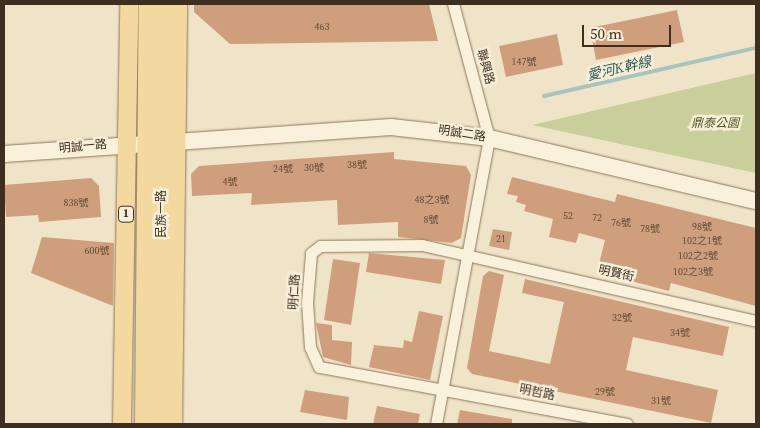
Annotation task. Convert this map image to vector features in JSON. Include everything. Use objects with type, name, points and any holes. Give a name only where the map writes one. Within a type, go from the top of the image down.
[{"type":"main road","name":"1","points":[[122,424],[129,4]]},
{"type":"main road","name":"民族一路","points":[[148,4],[161,143]]},
{"type":"main road","name":"民族一路","points":[[158,424],[164,4]]},
{"type":"main road","name":"民族一路","points":[[161,143],[178,4]]},
{"type":"main road","points":[[124,322],[160,325]]},
{"type":"main road","name":"民族一路","points":[[144,424],[160,325]]},
{"type":"main road","name":"民族一路","points":[[160,325],[173,424]]},
{"type":"street","name":"聯興路","points":[[453,4],[489,138]]},
{"type":"street","name":"明誠二路","points":[[161,143],[391,127],[489,138],[756,201]]},
{"type":"street","points":[[436,424],[441,389],[470,255],[489,138]]},
{"type":"street","name":"明誠一路","points":[[4,154],[161,143]]},
{"type":"street","name":"明仁路","points":[[441,389],[319,367],[312,359],[309,338],[312,254],[320,246],[385,244],[422,245],[470,255]]},
{"type":"street","name":"明賢街","points":[[470,255],[756,321]]},
{"type":"street","name":"明哲路","points":[[441,389],[627,424]]},
{"type":"green space","name":"鼎泰公園","points":[[756,73],[756,173],[532,125]]},
{"type":"building","points":[[194,4],[429,4],[438,41],[230,44],[194,12]]},
{"type":"building","points":[[677,10],[684,42],[596,60],[590,28]]},
{"type":"building","points":[[557,34],[563,65],[506,77],[499,46]]},
{"type":"building","points":[[394,152],[394,159],[466,166],[471,175],[461,238],[452,243],[398,237],[398,222],[338,225],[337,200],[251,205],[252,193],[192,196],[191,174],[199,166]]},
{"type":"building","points":[[512,177],[615,202],[617,194],[756,228],[756,306],[671,283],[669,291],[597,272],[605,240],[579,233],[576,243],[549,237],[553,219],[524,211],[526,205],[516,202],[518,196],[507,194]]},
{"type":"building","points":[[91,178],[99,186],[101,217],[39,222],[38,215],[6,217],[4,185]]},
{"type":"building","points":[[493,229],[512,232],[509,250],[489,246]]},
{"type":"building","points":[[42,237],[114,243],[113,306],[31,273]]},
{"type":"building","points":[[369,253],[445,260],[441,284],[366,272]]},
{"type":"building","points":[[333,259],[360,263],[351,325],[324,320]]},
{"type":"building","points":[[489,271],[504,275],[489,351],[550,364],[564,302],[522,293],[525,279],[729,327],[723,356],[633,337],[626,370],[718,390],[711,423],[472,374],[467,368],[483,276]]},
{"type":"building","points":[[419,311],[443,316],[430,380],[369,367],[374,345],[403,348],[404,340],[412,342]]},
{"type":"building","points":[[316,323],[332,325],[332,340],[352,342],[351,365],[323,357]]},
{"type":"building","points":[[305,390],[349,397],[347,420],[300,412]]},
{"type":"building","points":[[377,406],[420,414],[418,424],[373,424]]},
{"type":"building","points":[[460,410],[512,419],[512,424],[457,424]]},
{"type":"waterway","name":"愛河K幹線","points":[[544,96],[756,48]]}]
